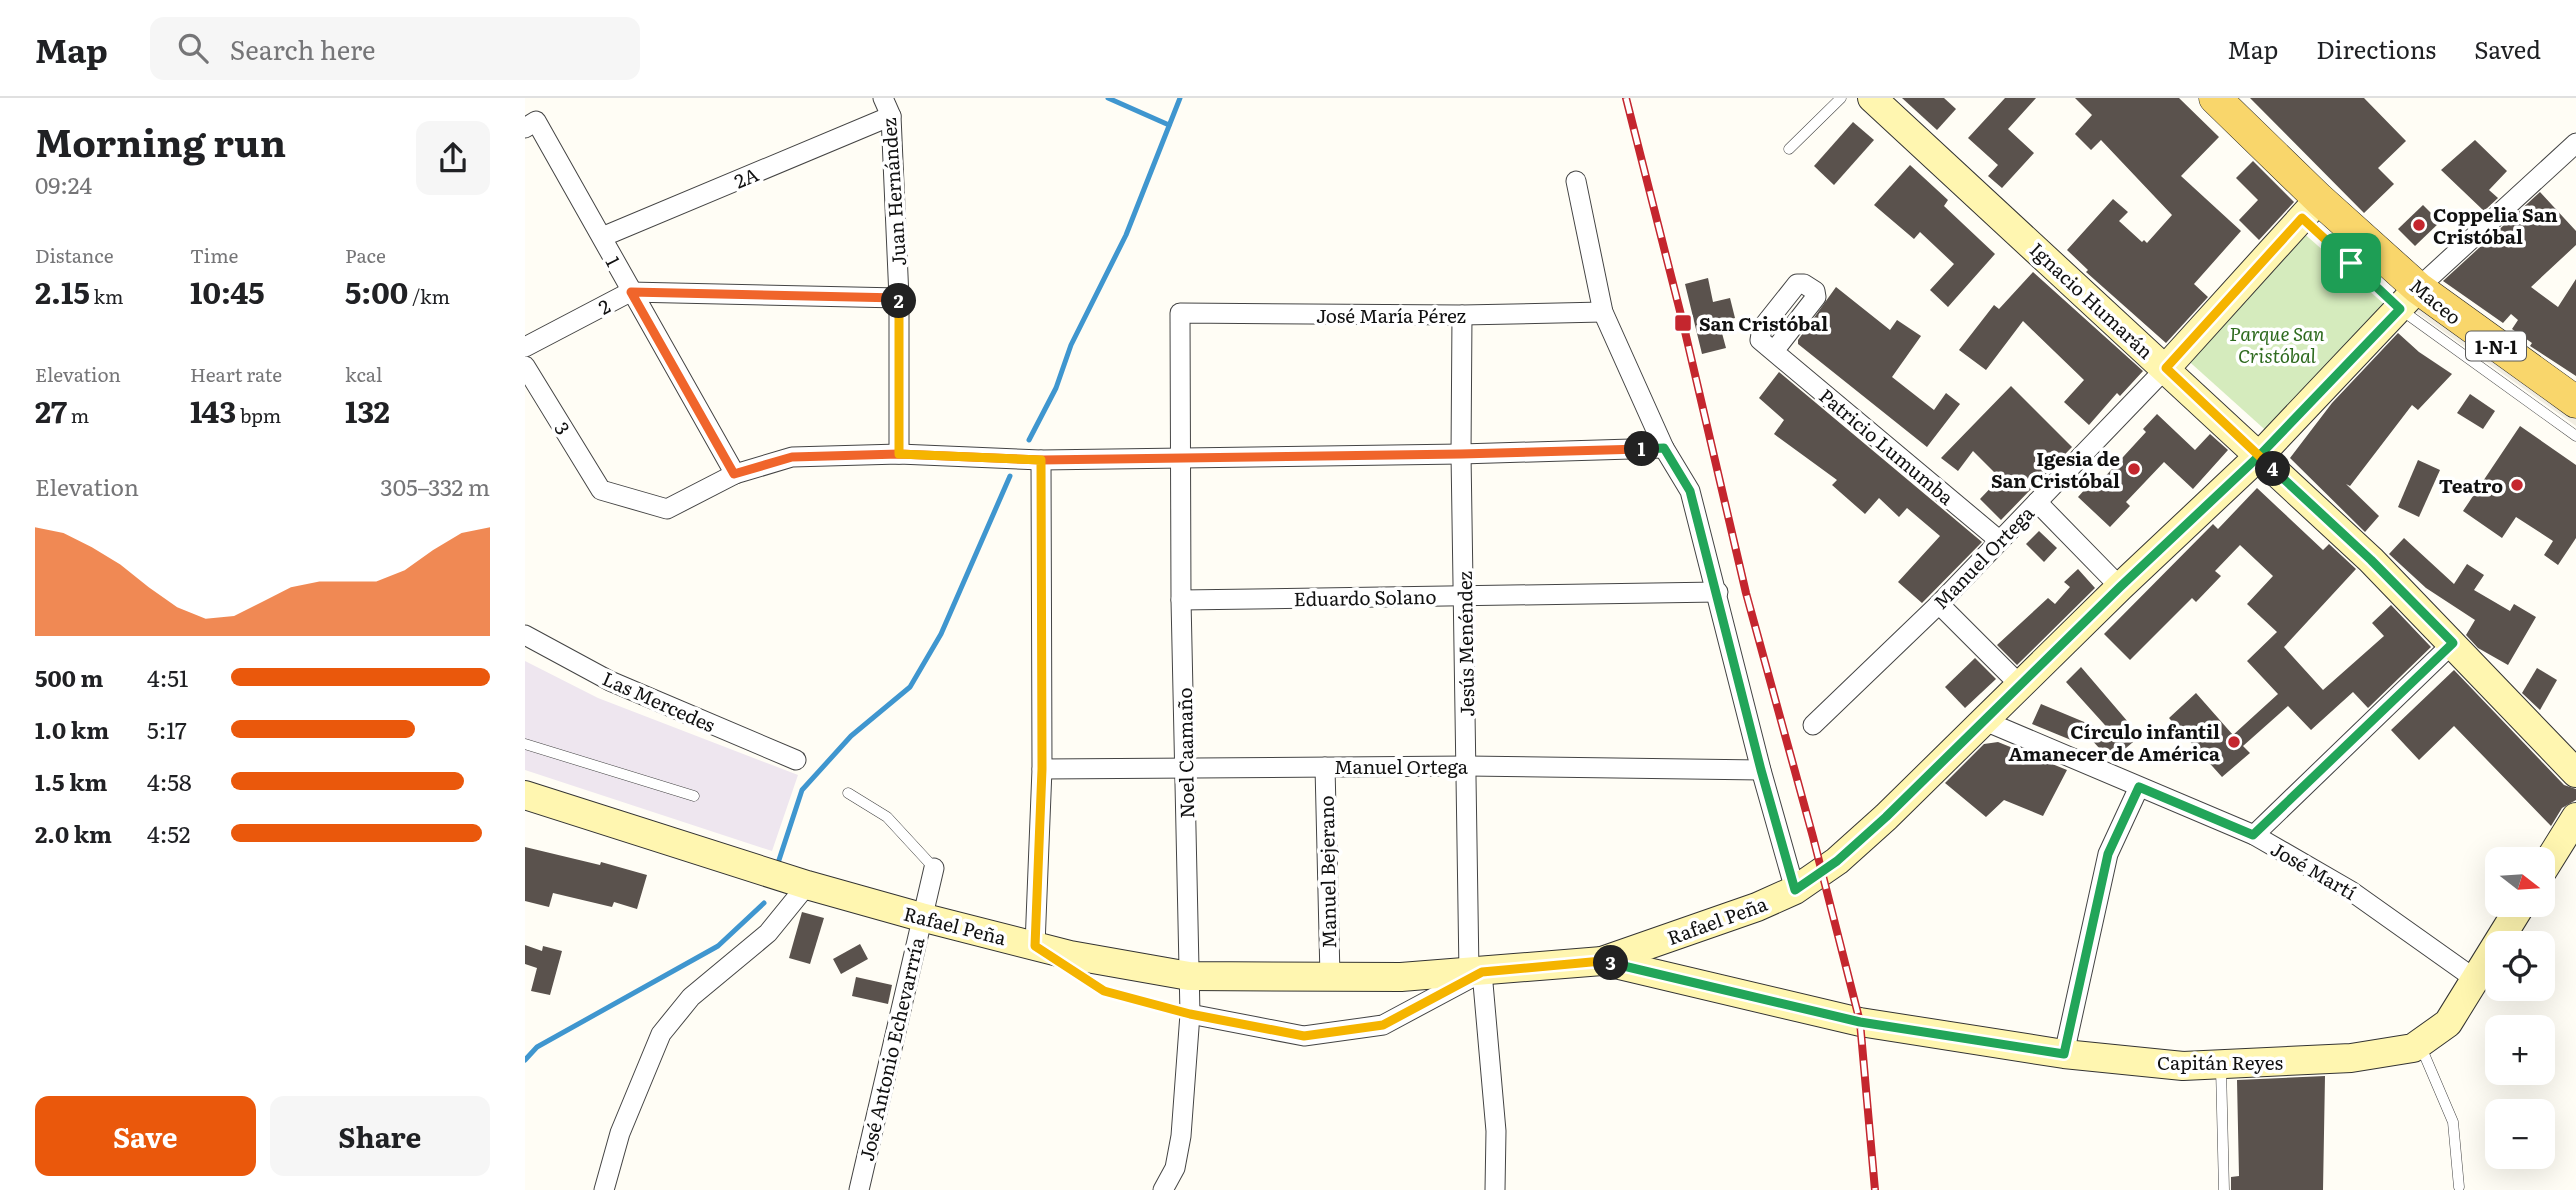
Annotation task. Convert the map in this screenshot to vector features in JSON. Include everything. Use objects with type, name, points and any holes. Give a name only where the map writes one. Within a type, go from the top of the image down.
[{"type":"main road","name":"Maceo","points":[[2215,98],[2311,208],[2409,299],[2576,402]]},
{"type":"street","name":"Ignacio Humarán","points":[[1872,98],[2371,560],[2576,773]]},
{"type":"street","name":"2A","points":[[602,237],[887,107]]},
{"type":"street","name":"Juan Hernández","points":[[887,107],[899,298],[899,454]]},
{"type":"street","name":"1","points":[[531,124],[602,237],[734,474]]},
{"type":"street","name":"Rafael Peña","points":[[525,795],[807,885],[921,917],[1070,955],[1189,976],[1401,977],[1602,961],[1757,907],[1795,890],[1837,861],[1886,817],[2120,587],[2259,456],[2409,299],[2576,143]]},
{"type":"street","points":[[1576,181],[1603,312],[1664,448],[1690,491],[1718,592],[1761,770],[1795,890]]},
{"type":"street","name":"Manuel Ortega","points":[[1813,725],[1939,604],[2000,541],[2166,368],[2311,208]]},
{"type":"street","name":"2","points":[[525,347],[631,292],[899,298]]},
{"type":"street","name":"José María Pérez","points":[[1180,313],[1462,315],[1603,312]]},
{"type":"street","name":"Noel Caamaño","points":[[1163,1190],[1175,1168],[1181,1136],[1190,1014],[1181,600],[1180,313]]},
{"type":"street","name":"Jesús Menéndez","points":[[1462,315],[1461,454],[1467,766],[1476,972],[1496,1131],[1495,1190]]},
{"type":"street","name":"Patricio Lumumba","points":[[1774,351],[2000,541]]},
{"type":"street","name":"3","points":[[525,366],[601,490],[667,509],[734,474]]},
{"type":"street","points":[[734,474],[792,457],[899,454],[1041,460],[1664,448]]},
{"type":"street","points":[[1035,946],[1042,769],[1041,460]]},
{"type":"street","points":[[2037,502],[2120,587]]},
{"type":"street","name":"Eduardo Solano","points":[[1181,600],[1718,592]]},
{"type":"street","points":[[1939,604],[2021,687]]},
{"type":"street","name":"Las Mercedes","points":[[525,635],[610,681],[796,760]]},
{"type":"street","points":[[2253,835],[2453,643]]},
{"type":"street","name":"José Martí","points":[[1985,721],[2253,835],[2351,891],[2475,979]]},
{"type":"street","name":"Manuel Ortega","points":[[1042,769],[1467,766],[1761,770]]},
{"type":"street","name":"Manuel Bejerano","points":[[1325,767],[1330,977]]},
{"type":"street","points":[[2064,1054],[2108,854],[2139,787]]},
{"type":"street","points":[[2555,851],[2576,817]]},
{"type":"street","name":"José Antonio Echevarrría","points":[[859,1190],[934,868]]},
{"type":"street","points":[[604,1190],[620,1133],[661,1034],[691,997],[768,933],[807,885]]},
{"type":"street","name":"Capitán Reyes","points":[[1602,961],[1860,1022],[2064,1054],[2183,1066],[2351,1058],[2413,1048],[2448,1023],[2514,917]]},
{"type":"street","name":"Rafael Peña","points":[[1190,1014],[1304,1036],[1383,1025],[1476,972]]},
{"type":"lane","points":[[1789,149],[1841,98]]},
{"type":"lane","points":[[2409,299],[2576,436]]},
{"type":"lane","points":[[525,744],[694,796]]},
{"type":"lane","points":[[848,793],[887,817],[934,868]]},
{"type":"lane","points":[[1035,946],[1104,991],[1190,1014]]},
{"type":"lane","points":[[2420,1043],[2453,1122],[2459,1188]]},
{"type":"lane","points":[[2221,1064],[2224,1190]]},
{"type":"shaded area","points":[[2418,306],[2576,416],[2576,426],[2416,312]]},
{"type":"shaded area","points":[[525,661],[598,698],[798,775],[772,851],[525,770]]},
{"type":"green space","name":"Parque San Cristóbal","points":[[2300,230],[2392,311],[2272,436],[2183,356]]},
{"type":"building","points":[[1902,98],[1944,98],[1956,109],[1937,130]]},
{"type":"building","points":[[2005,98],[2036,98],[2008,129],[2034,153],[2002,188],[1988,176],[1998,165],[1968,138]]},
{"type":"building","points":[[2075,98],[2179,98],[2219,137],[2181,176],[2241,231],[2194,284],[2208,297],[2166,343],[2086,272],[2088,270],[2067,250],[2113,199],[2128,212],[2119,221],[2142,242],[2144,240],[2147,243],[2172,215],[2101,140],[2091,150],[2075,134],[2092,115]]},
{"type":"building","points":[[2250,98],[2364,98],[2406,141],[2378,168],[2394,184],[2364,213]]},
{"type":"building","points":[[1853,122],[1874,140],[1834,185],[1814,166]]},
{"type":"building","points":[[2475,140],[2507,171],[2489,190],[2498,198],[2484,211],[2441,170]]},
{"type":"building","points":[[2253,161],[2294,202],[2259,240],[2239,220],[2258,200],[2236,178]]},
{"type":"building","points":[[1910,165],[1948,200],[1944,206],[1995,254],[1948,307],[1930,290],[1954,264],[1920,232],[1914,239],[1874,205]]},
{"type":"building","points":[[2540,192],[2576,231],[2576,245],[2531,287],[2558,307],[2576,279],[2576,376],[2530,346],[2532,343],[2512,329],[2518,320],[2511,314],[2503,323],[2443,281]]},
{"type":"building","points":[[2423,205],[2440,222],[2415,246],[2398,229]]},
{"type":"building","points":[[2033,272],[2143,371],[2120,396],[2117,393],[2089,425],[2064,402],[2084,380],[2023,321],[1986,370],[1959,350],[1994,305],[1999,309]]},
{"type":"building","points":[[1708,278],[1713,302],[1730,298],[1735,318],[1719,322],[1726,348],[1702,354],[1685,284]]},
{"type":"building","points":[[1836,287],[1890,330],[1897,320],[1921,336],[1892,377],[1934,410],[1946,393],[1960,404],[1927,447],[1798,344],[1798,340]]},
{"type":"building","points":[[2398,333],[2419,352],[2452,374],[2418,410],[2412,405],[2350,486],[2346,484],[2379,516],[2365,532],[2290,458],[2332,403]]},
{"type":"building","points":[[1779,372],[1982,542],[1922,603],[1898,582],[1940,536],[1907,508],[1899,517],[1879,498],[1865,514],[1832,485],[1837,480],[1774,434],[1784,420],[1759,398]]},
{"type":"building","points":[[2011,386],[2072,447],[2001,520],[1980,499],[2000,478],[1973,451],[1958,471],[1941,458]]},
{"type":"building","points":[[2470,394],[2495,411],[2483,429],[2457,413]]},
{"type":"building","name":"Igesia de San Cristóbal","points":[[2157,414],[2195,450],[2210,434],[2228,450],[2193,489],[2164,462],[2126,502],[2130,506],[2110,527],[2078,497],[2097,476],[2101,481],[2146,432],[2143,429]]},
{"type":"building","points":[[2520,426],[2576,465],[2576,538],[2558,565],[2544,555],[2553,541],[2516,517],[2502,538],[2463,511]]},
{"type":"building","points":[[2418,460],[2440,470],[2419,517],[2398,507]]},
{"type":"building","points":[[2257,488],[2323,550],[2329,544],[2356,569],[2284,647],[2323,690],[2384,636],[2372,623],[2391,605],[2431,647],[2368,708],[2353,692],[2311,730],[2288,706],[2243,746],[2250,753],[2222,777],[2169,718],[2196,693],[2233,735],[2278,694],[2247,661],[2277,632],[2247,604],[2273,576],[2240,545],[2215,571],[2221,576],[2196,602],[2192,598],[2130,660],[2104,634],[2213,524],[2218,529]]},
{"type":"building","points":[[2039,531],[2057,548],[2044,562],[2026,544]]},
{"type":"building","points":[[2404,538],[2454,584],[2467,564],[2484,575],[2474,590],[2510,611],[2514,604],[2536,617],[2508,665],[2478,648],[2466,635],[2475,620],[2426,588],[2389,554]]},
{"type":"building","points":[[2078,569],[2095,588],[2017,665],[1997,645],[2048,598],[2055,604],[2070,587],[2064,582]]},
{"type":"building","points":[[1975,658],[1996,679],[1965,708],[1945,687]]},
{"type":"building","points":[[2081,667],[2140,736],[2111,761],[2078,725],[2071,740],[2032,724],[2041,704],[2113,734],[2066,682]]},
{"type":"building","points":[[2537,668],[2557,680],[2540,710],[2522,693]]},
{"type":"building","points":[[2454,670],[2564,785],[2576,789],[2576,800],[2562,808],[2551,826],[2454,726],[2419,760],[2391,730]]},
{"type":"building","points":[[1998,742],[2067,770],[2043,816],[2004,800],[1986,817],[1945,783],[1984,744]]},
{"type":"building","points":[[525,847],[600,865],[601,862],[647,875],[637,909],[614,902],[612,907],[553,893],[549,907],[525,901]]},
{"type":"building","points":[[802,912],[824,918],[810,964],[789,958]]},
{"type":"building","points":[[860,944],[868,959],[841,974],[833,959]]},
{"type":"building","points":[[525,945],[542,951],[543,946],[562,951],[550,995],[531,991],[537,968],[525,964]]},
{"type":"building","points":[[856,977],[892,985],[888,1004],[852,996]]},
{"type":"building","points":[[2325,1076],[2323,1190],[2231,1190],[2231,1177],[2239,1176],[2237,1080]]},
{"type":"waterway","points":[[1108,98],[1169,125]]},
{"type":"waterway","points":[[1029,440],[1056,388],[1071,345],[1126,235],[1180,98]]},
{"type":"waterway","points":[[778,863],[802,790],[851,736],[910,687],[941,634],[1010,476]]},
{"type":"waterway","points":[[525,1060],[537,1047],[718,946],[764,903]]},
{"type":"railway","points":[[1626,98],[1683,323],[1746,593],[1860,1022],[1875,1190]]},
{"type":"place","name":"Coppelia San Cristóbal","points":[[2419,225]]},
{"type":"place","name":"San Cristóbal","points":[[1683,323]]},
{"type":"place","name":"Igesia de San Cristóbal","points":[[2134,469]]},
{"type":"place","name":"Teatro","points":[[2517,485]]},
{"type":"place","name":"Círculo infantil Amanecer de América","points":[[2234,742]]},
{"type":"route","points":[[2351,263],[2302,218],[2166,368],[2259,456],[2371,560],[2453,643],[2253,835],[2139,787],[2108,854],[2064,1054],[1860,1022],[1602,961],[1482,972],[1383,1025],[1304,1036],[1190,1014],[1104,991],[1035,946],[1042,769],[1041,460],[970,457],[899,454],[899,298],[631,292],[734,474],[792,457],[899,454],[1041,460],[1664,448],[1690,491],[1718,592],[1761,770],[1795,890],[1837,861],[1886,817],[2120,587],[2259,456],[2400,309],[2351,263]]}]
